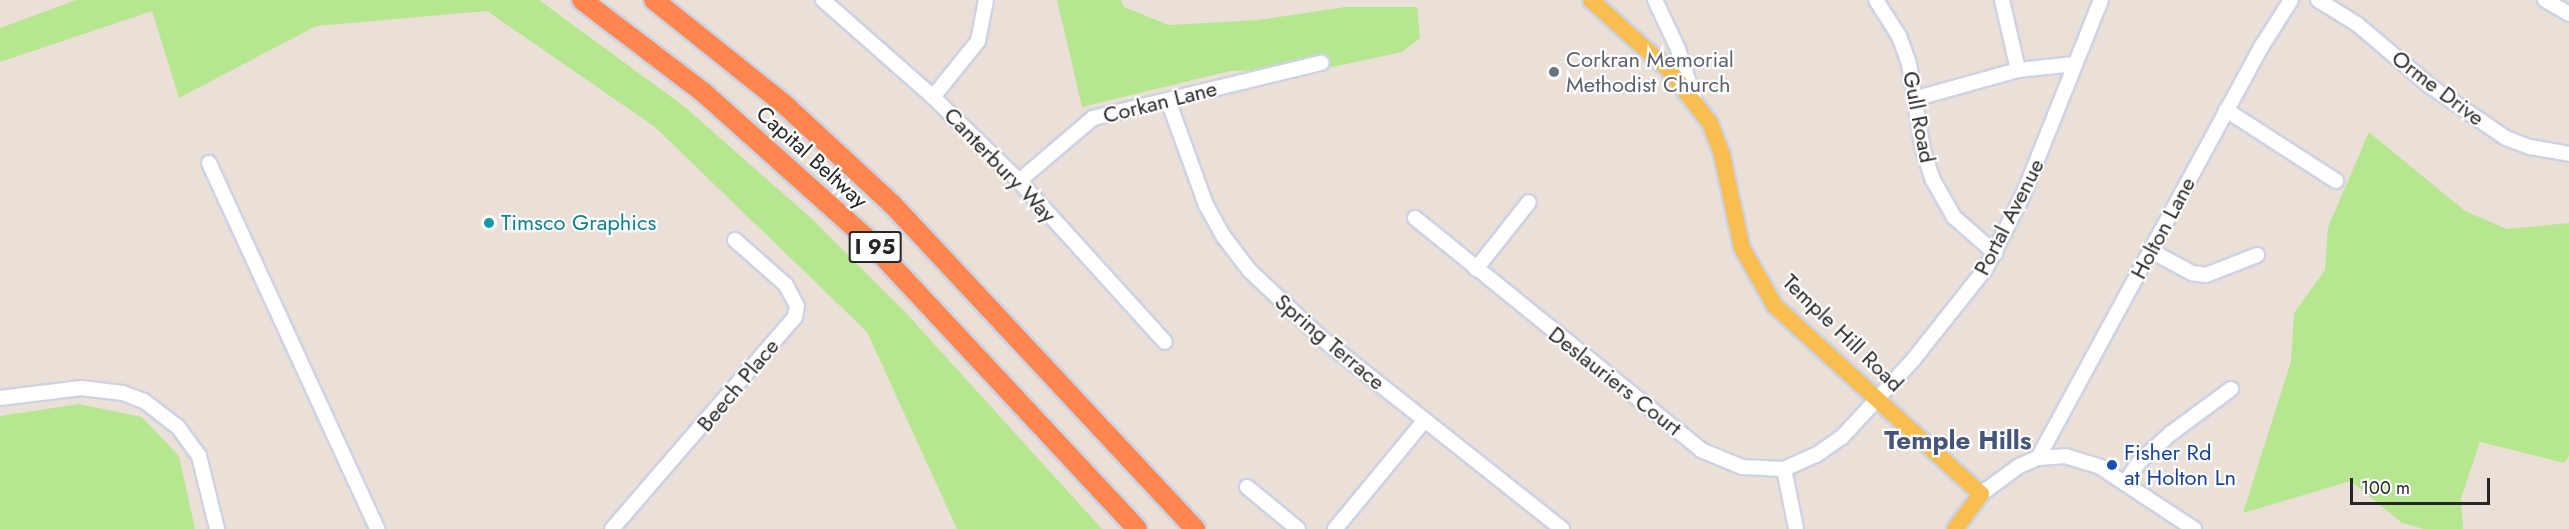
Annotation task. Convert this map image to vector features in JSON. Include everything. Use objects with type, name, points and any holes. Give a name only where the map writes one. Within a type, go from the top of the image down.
[{"type":"highway","name":"Capital Beltway","points":[[582,0],[704,93],[864,236],[1137,529]]},
{"type":"highway","name":"Capital Beltway","points":[[654,0],[785,105],[893,205],[1195,529]]},
{"type":"main road","name":"Temple Hill Road","points":[[1591,0],[1694,98],[1710,123],[1722,155],[1742,248],[1760,284],[1775,306],[1982,494]]},
{"type":"main road","points":[[1936,454],[1963,496],[1956,528]]},
{"type":"main road","points":[[1956,528],[1982,494]]},
{"type":"street","name":"Canterbury Way","points":[[823,0],[933,97],[1019,181],[1165,342]]},
{"type":"street","points":[[933,97],[978,41],[987,0]]},
{"type":"street","points":[[1655,0],[1678,49],[1694,98]]},
{"type":"street","name":"Gull Road","points":[[1876,0],[1899,36],[1917,98],[1923,150],[1934,180],[1954,217],[1995,253]]},
{"type":"street","points":[[2002,0],[2018,70]]},
{"type":"street","name":"Portal Avenue","points":[[1784,469],[1829,447],[1878,399],[1960,302],[1995,253],[2050,133],[2075,64],[2102,0]]},
{"type":"street","name":"Holton Lane","points":[[2038,458],[2226,110],[2291,0]]},
{"type":"street","name":"Orme Drive","points":[[2318,0],[2356,24],[2430,86],[2501,135],[2530,147],[2569,154]]},
{"type":"street","points":[[2545,0],[2569,14]]},
{"type":"street","name":"Corkan Lane","points":[[1019,181],[1093,118],[1322,63]]},
{"type":"street","points":[[1917,98],[2018,70],[2075,64]]},
{"type":"street","name":"Spring Terrace","points":[[1168,100],[1206,205],[1224,237],[1275,299],[1562,529]]},
{"type":"street","points":[[2226,110],[2336,181]]},
{"type":"street","points":[[209,163],[377,529]]},
{"type":"street","points":[[1476,269],[1529,202]]},
{"type":"street","name":"Deslauriers Court","points":[[1415,218],[1701,450],[1742,467],[1784,469]]},
{"type":"street","name":"Beech Place","points":[[612,529],[795,317],[796,306],[786,285],[735,240]]},
{"type":"street","points":[[2151,251],[2192,273],[2206,275],[2257,255]]},
{"type":"street","points":[[0,398],[81,388],[114,391],[144,401],[178,427],[199,456],[216,529]]},
{"type":"street","points":[[2125,483],[2155,446],[2230,389]]},
{"type":"street","points":[[1335,529],[1425,420]]},
{"type":"street","points":[[1982,494],[2006,472],[2038,458],[2065,456],[2084,461],[2125,483],[2194,529]]},
{"type":"street","points":[[1784,469],[1796,528]]},
{"type":"street","points":[[1247,487],[1298,529]]},
{"type":"green space","points":[[76,0],[539,0],[685,107],[812,219],[906,313],[1102,529],[957,529],[867,332],[655,127],[487,11],[316,26],[179,98],[152,11],[0,62],[0,28]]},
{"type":"green space","points":[[1057,0],[1121,0],[1124,7],[1169,25],[1258,20],[1345,7],[1417,7],[1420,38],[1402,52],[1323,69],[1230,71],[1082,107]]},
{"type":"green space","points":[[2369,132],[2465,211],[2507,229],[2569,223],[2569,456],[2564,463],[2480,442],[2461,498],[2463,529],[2424,529],[2402,523],[2351,481],[2243,513],[2291,361],[2294,313],[2325,270],[2328,227]]},
{"type":"green space","points":[[79,404],[142,417],[179,456],[195,529],[0,529],[0,416]]},
{"type":"place","name":"Corkran Memorial Methodist Church","points":[[1554,72]]},
{"type":"place","name":"Timsco Graphics","points":[[489,223]]},
{"type":"place","name":"Fisher Rd at Holton Ln","points":[[2112,465]]},
{"type":"district","name":"Temple Hills","points":[[1958,441]]}]
